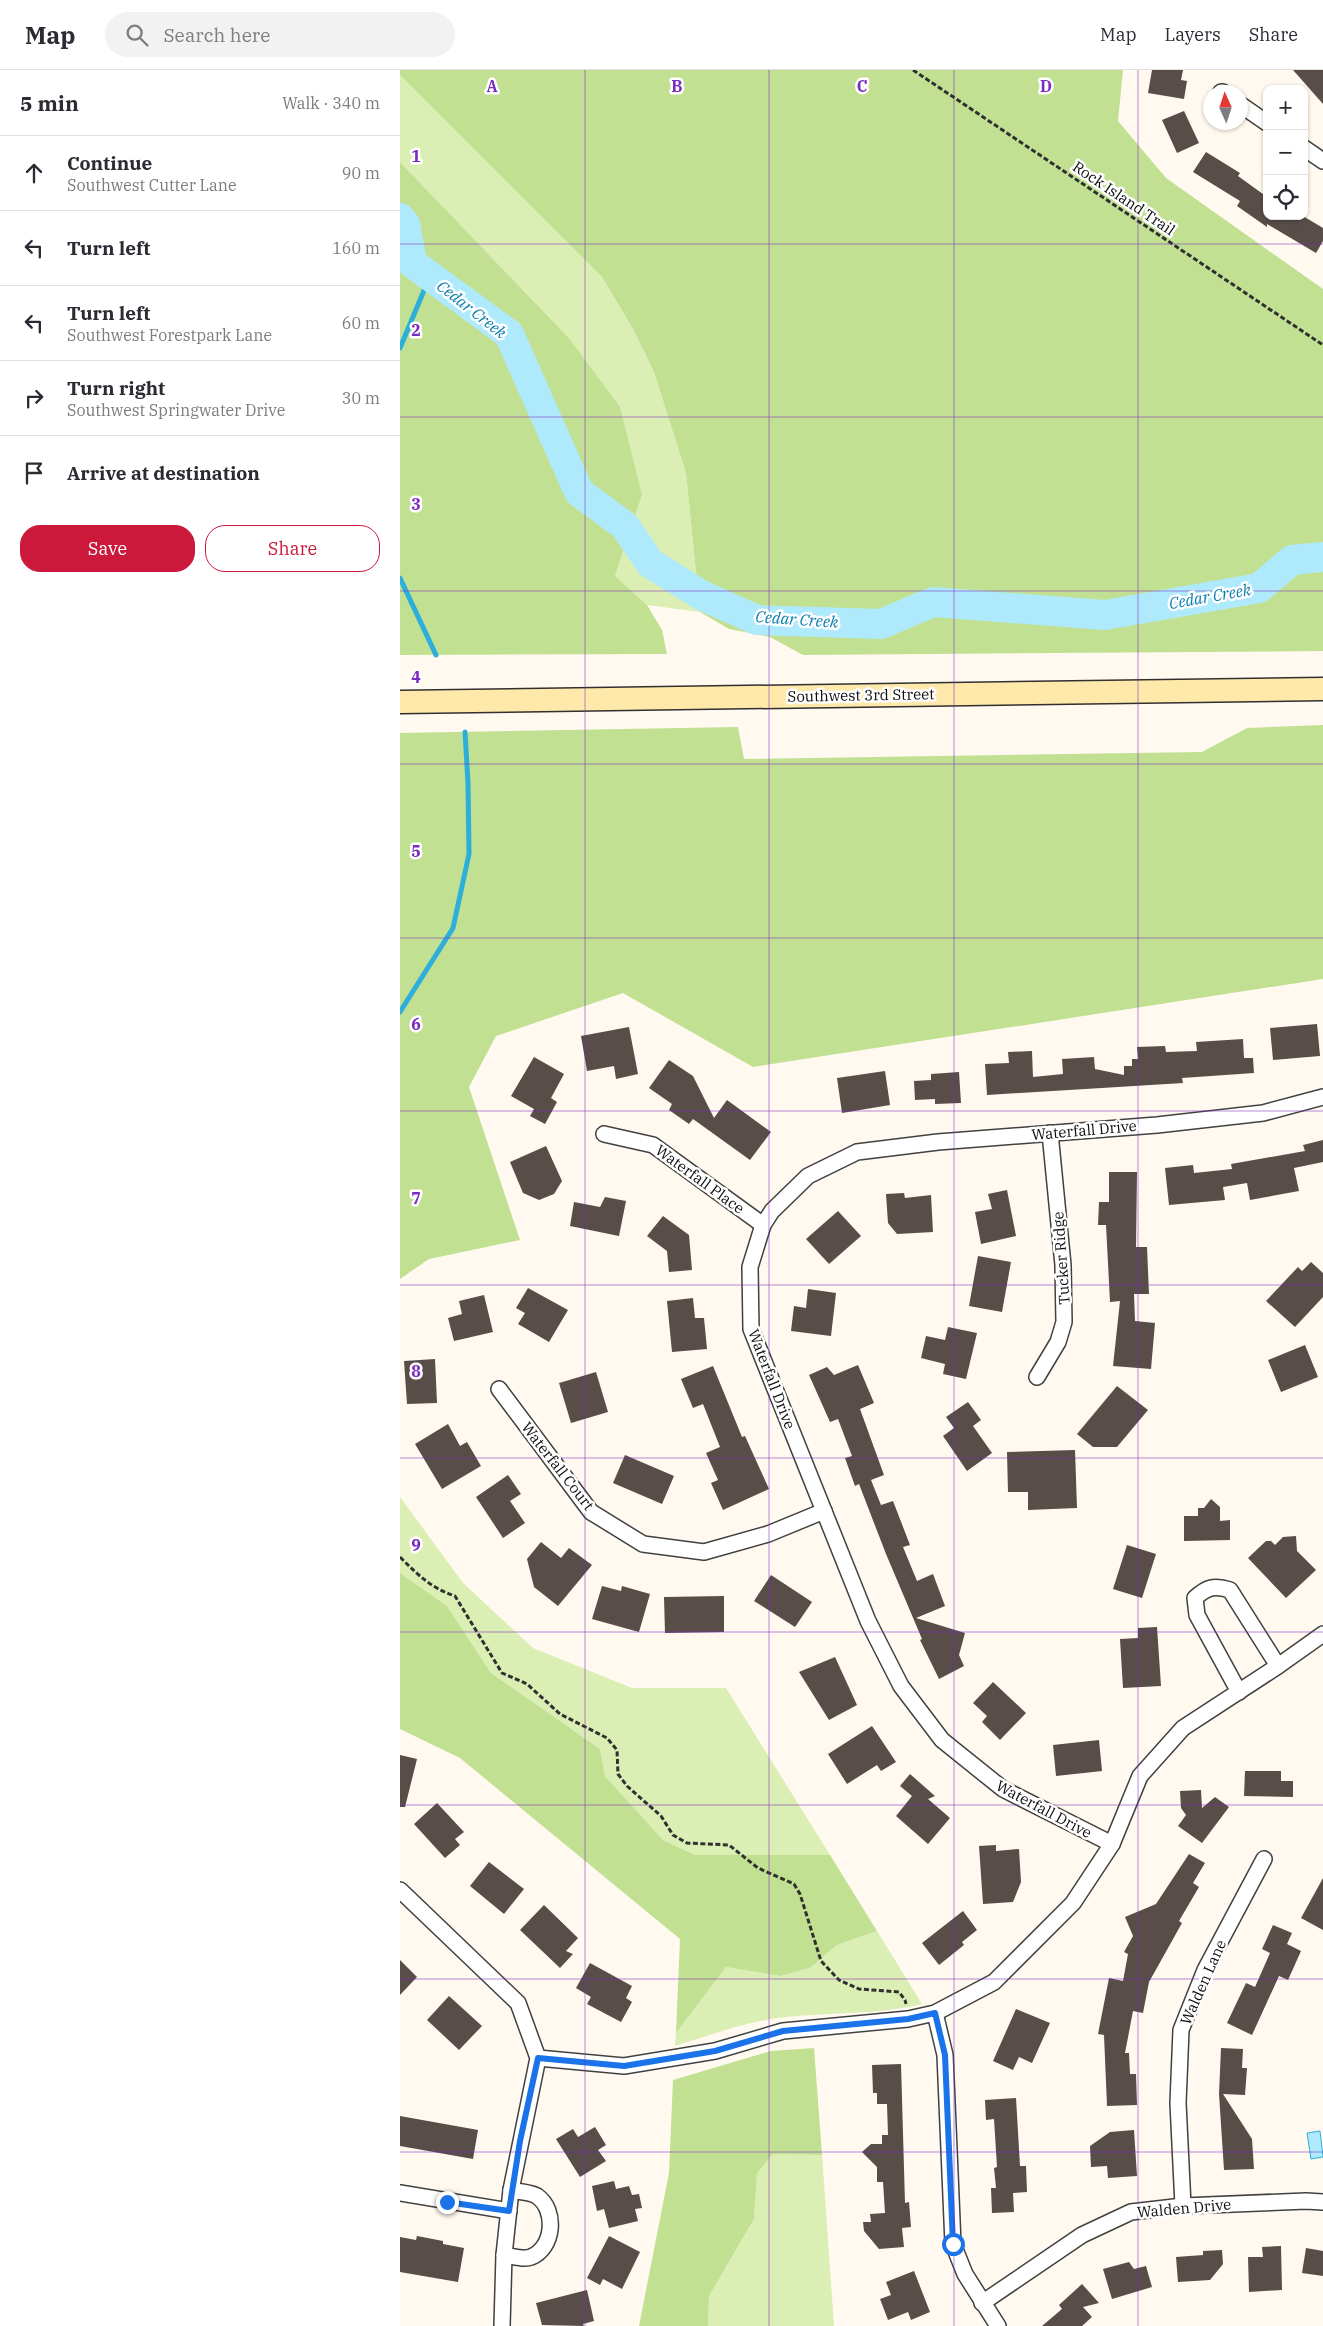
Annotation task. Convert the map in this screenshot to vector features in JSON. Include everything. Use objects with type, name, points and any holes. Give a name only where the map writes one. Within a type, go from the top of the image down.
[{"type":"main road","name":"Southwest 3rd Street","points":[[400,702],[1323,689]]},
{"type":"street","points":[[1248,110],[1263,120]]},
{"type":"street","points":[[1308,151],[1323,161]]},
{"type":"street","name":"Waterfall Drive","points":[[1112,1844],[1002,1789],[942,1740],[901,1686],[868,1620],[751,1330],[750,1267],[763,1225],[772,1211],[808,1176],[857,1152],[938,1142],[1263,1113],[1323,1098]]},
{"type":"street","name":"Tucker Ridge","points":[[1037,1377],[1058,1342],[1064,1322],[1064,1265],[1050,1133]]},
{"type":"street","name":"Waterfall Place","points":[[604,1134],[653,1145],[763,1225]]},
{"type":"street","name":"Waterfall Court","points":[[499,1389],[591,1512],[643,1544],[704,1552],[768,1534],[824,1511]]},
{"type":"street","points":[[1239,1692],[1197,1616],[1195,1598],[1204,1589],[1216,1586],[1230,1590],[1278,1666]]},
{"type":"street","points":[[538,2058],[624,2066],[715,2051],[783,2031],[908,2019],[935,2013],[994,1982],[1073,1903],[1112,1844],[1140,1776],[1183,1728],[1323,1634]]},
{"type":"street","name":"Walden Lane","points":[[1183,2206],[1178,2103],[1181,2030],[1205,1970],[1264,1859]]},
{"type":"street","points":[[400,1890],[518,2003],[538,2058],[511,2190],[504,2255],[502,2326]]},
{"type":"street","points":[[935,2013],[945,2055],[953,2244],[965,2274],[998,2326]]},
{"type":"street","points":[[504,2255],[529,2258],[543,2251],[549,2239],[548,2206],[536,2195],[511,2190]]},
{"type":"street","points":[[400,2193],[509,2211]]},
{"type":"street","name":"Walden Drive","points":[[982,2303],[1082,2234],[1131,2212],[1183,2206],[1323,2202]]},
{"type":"path","name":"Rock Island Trail","points":[[913,70],[1323,345]]},
{"type":"path","points":[[400,1557],[424,1581],[438,1591],[455,1596],[502,1673],[527,1684],[560,1714],[607,1738],[617,1750],[618,1774],[627,1786],[661,1816],[673,1835],[687,1843],[729,1845],[758,1868],[794,1884],[800,1894],[821,1961],[839,1980],[859,1989],[899,1992],[905,2000],[906,2007]]},
{"type":"green space","points":[[400,70],[1123,70],[1118,121],[1166,178],[1323,289],[1323,651],[803,655],[770,637],[729,629],[700,612],[686,473],[654,372],[633,329],[602,277],[400,75]]},
{"type":"green space","points":[[400,75],[602,277],[633,329],[654,372],[686,473],[700,612],[647,605],[615,576],[642,495],[568,337],[400,162]]},
{"type":"green space","points":[[400,162],[568,337],[620,407],[642,495],[615,576],[647,605],[662,630],[667,654],[400,655]]},
{"type":"green space","points":[[1323,725],[1323,979],[753,1067],[623,993],[496,1036],[469,1087],[520,1240],[429,1259],[400,1279],[400,733],[738,727],[744,759],[1202,752],[1247,728]]},
{"type":"green space","points":[[400,1497],[463,1583],[533,1648],[632,1688],[726,1688],[830,1855],[695,1855],[663,1840],[605,1776],[600,1749],[491,1673],[447,1606],[400,1573]]},
{"type":"green space","points":[[400,1573],[447,1606],[491,1673],[600,1749],[605,1776],[663,1840],[695,1855],[830,1855],[877,1931],[837,1945],[810,1968],[780,1976],[726,1967],[676,2033],[680,1939],[460,1758],[400,1729]]},
{"type":"green space","points":[[877,1931],[922,2004],[889,2010],[803,2015],[772,2019],[730,2029],[675,2046],[676,2033],[726,1967],[780,1976],[810,1968],[837,1945]]},
{"type":"green space","points":[[814,2048],[822,2155],[773,2154],[757,2173],[754,2219],[709,2296],[708,2326],[639,2326],[669,2173],[673,2080],[771,2051]]},
{"type":"green space","points":[[773,2154],[822,2155],[834,2326],[708,2326],[709,2296],[754,2219],[757,2172]]},
{"type":"water","points":[[1320,2131],[1323,2157],[1311,2159],[1307,2133]]},
{"type":"building","points":[[1152,70],[1183,70],[1181,80],[1187,81],[1184,99],[1148,93]]},
{"type":"building","points":[[1293,70],[1323,70],[1323,104],[1308,85]]},
{"type":"building","points":[[1184,111],[1199,143],[1177,153],[1162,120]]},
{"type":"building","points":[[1206,152],[1240,173],[1238,176],[1263,194],[1263,220],[1308,219],[1323,228],[1323,241],[1316,253],[1267,224],[1267,227],[1237,206],[1240,201],[1193,172]]},
{"type":"building","points":[[1317,1024],[1320,1056],[1273,1060],[1270,1028]]},
{"type":"building","points":[[629,1027],[638,1074],[616,1079],[614,1066],[587,1071],[581,1036]]},
{"type":"building","points":[[1243,1039],[1244,1058],[1253,1058],[1254,1073],[1182,1078],[1183,1083],[987,1095],[985,1064],[1009,1063],[1008,1052],[1032,1051],[1033,1077],[1063,1074],[1062,1059],[1094,1057],[1095,1069],[1124,1075],[1124,1066],[1132,1066],[1132,1059],[1138,1059],[1137,1047],[1165,1046],[1166,1052],[1197,1051],[1196,1042]]},
{"type":"building","points":[[534,1057],[564,1074],[551,1098],[557,1102],[545,1124],[530,1116],[534,1109],[511,1096]]},
{"type":"building","points":[[669,1060],[693,1076],[714,1118],[727,1100],[771,1132],[750,1160],[693,1119],[689,1124],[669,1110],[672,1104],[649,1088]]},
{"type":"building","points":[[885,1071],[890,1105],[842,1113],[837,1078]]},
{"type":"building","points":[[959,1072],[961,1103],[935,1104],[935,1099],[915,1100],[914,1081],[931,1080],[931,1074]]},
{"type":"building","points":[[1323,1140],[1323,1162],[1294,1168],[1299,1191],[1250,1200],[1247,1183],[1223,1187],[1225,1200],[1169,1205],[1165,1168],[1193,1165],[1194,1173],[1232,1169],[1231,1164],[1305,1151],[1303,1145]]},
{"type":"building","points":[[546,1146],[562,1181],[554,1194],[539,1200],[523,1193],[510,1162]]},
{"type":"building","points":[[1109,1172],[1137,1172],[1136,1247],[1147,1247],[1149,1294],[1134,1294],[1135,1321],[1155,1323],[1151,1369],[1113,1366],[1120,1301],[1110,1302],[1106,1225],[1098,1225],[1099,1202],[1109,1202]]},
{"type":"building","points":[[1007,1190],[1016,1236],[981,1244],[975,1212],[992,1209],[988,1194]]},
{"type":"building","points":[[904,1193],[905,1198],[931,1195],[933,1232],[897,1234],[888,1223],[886,1194]]},
{"type":"building","points":[[605,1197],[626,1201],[619,1236],[570,1226],[574,1202],[600,1207]]},
{"type":"building","points":[[838,1211],[861,1236],[829,1264],[806,1239]]},
{"type":"building","points":[[663,1216],[689,1235],[692,1270],[669,1272],[667,1251],[647,1236]]},
{"type":"building","points":[[978,1256],[1011,1262],[1002,1312],[969,1306]]},
{"type":"building","points":[[1311,1262],[1323,1273],[1323,1297],[1295,1327],[1266,1301],[1298,1267],[1302,1271]]},
{"type":"building","points":[[528,1288],[568,1310],[549,1342],[518,1324],[525,1313],[516,1308]]},
{"type":"building","points":[[808,1289],[836,1293],[831,1336],[791,1331],[794,1306],[806,1308]]},
{"type":"building","points":[[484,1295],[493,1332],[454,1341],[448,1318],[462,1314],[459,1301]]},
{"type":"building","points":[[693,1298],[695,1318],[704,1318],[707,1349],[672,1352],[667,1301]]},
{"type":"building","points":[[948,1327],[977,1333],[966,1379],[943,1374],[945,1364],[921,1358],[926,1336],[945,1340]]},
{"type":"building","points":[[1305,1345],[1318,1377],[1281,1392],[1268,1360]]},
{"type":"building","points":[[435,1359],[437,1403],[407,1404],[404,1361]]},
{"type":"building","points":[[858,1365],[874,1403],[860,1409],[884,1475],[871,1480],[881,1505],[893,1501],[910,1545],[903,1547],[917,1581],[933,1574],[945,1606],[916,1618],[965,1633],[959,1655],[964,1666],[939,1679],[920,1640],[922,1639],[859,1484],[855,1486],[845,1458],[852,1456],[838,1419],[830,1422],[809,1375],[827,1367],[834,1375]]},
{"type":"building","points":[[713,1366],[742,1437],[745,1436],[769,1489],[723,1510],[711,1483],[718,1480],[706,1453],[720,1447],[703,1404],[693,1408],[681,1379]]},
{"type":"building","points":[[596,1372],[608,1412],[571,1423],[559,1383]]},
{"type":"building","points":[[1117,1386],[1148,1410],[1117,1447],[1093,1447],[1077,1434]]},
{"type":"building","points":[[968,1402],[981,1420],[973,1426],[992,1453],[967,1471],[943,1436],[954,1428],[946,1417]]},
{"type":"building","points":[[448,1424],[460,1446],[467,1442],[481,1466],[442,1489],[415,1444]]},
{"type":"building","points":[[1075,1450],[1077,1508],[1028,1510],[1028,1492],[1008,1492],[1007,1452]]},
{"type":"building","points":[[625,1455],[674,1476],[662,1504],[613,1483]]},
{"type":"building","points":[[508,1475],[521,1494],[510,1501],[525,1523],[503,1538],[476,1497]]},
{"type":"building","points":[[1211,1499],[1220,1507],[1220,1521],[1230,1520],[1230,1540],[1184,1541],[1184,1516],[1198,1516],[1198,1508],[1204,1508]]},
{"type":"building","points":[[1296,1536],[1297,1551],[1316,1570],[1286,1598],[1248,1558],[1266,1541],[1271,1541],[1275,1545],[1283,1537]]},
{"type":"building","points":[[541,1542],[561,1558],[569,1548],[592,1565],[558,1606],[534,1587],[527,1559]]},
{"type":"building","points":[[1127,1545],[1156,1554],[1142,1598],[1113,1589]]},
{"type":"building","points":[[771,1575],[812,1602],[795,1627],[754,1601]]},
{"type":"building","points":[[602,1586],[621,1591],[622,1586],[650,1594],[639,1632],[592,1619]]},
{"type":"building","points":[[724,1596],[724,1632],[665,1633],[664,1597]]},
{"type":"building","points":[[1157,1627],[1161,1686],[1123,1688],[1120,1639],[1138,1638],[1138,1628]]},
{"type":"building","points":[[835,1657],[857,1705],[829,1720],[799,1672]]},
{"type":"building","points":[[993,1682],[1026,1713],[1000,1740],[982,1722],[987,1716],[973,1703]]},
{"type":"building","points":[[872,1726],[896,1762],[881,1771],[877,1765],[847,1784],[828,1754]]},
{"type":"building","points":[[1099,1740],[1102,1771],[1056,1776],[1053,1745]]},
{"type":"building","points":[[400,1755],[417,1759],[405,1807],[400,1807]]},
{"type":"building","points":[[1245,1771],[1281,1771],[1281,1781],[1293,1781],[1293,1797],[1244,1796]]},
{"type":"building","points":[[910,1774],[935,1796],[928,1799],[950,1818],[928,1844],[896,1816],[912,1796],[900,1786]]},
{"type":"building","points":[[1201,1790],[1202,1808],[1215,1797],[1229,1807],[1202,1843],[1178,1826],[1186,1815],[1181,1808],[1180,1791]]},
{"type":"building","points":[[437,1803],[464,1832],[455,1839],[460,1845],[445,1858],[414,1824]]},
{"type":"building","points":[[996,1845],[996,1851],[1019,1849],[1021,1882],[1013,1902],[983,1904],[979,1846]]},
{"type":"building","points":[[1189,1854],[1205,1863],[1193,1883],[1199,1887],[1179,1921],[1182,1923],[1149,1982],[1143,2013],[1133,2011],[1125,2053],[1129,2053],[1130,2074],[1136,2074],[1137,2105],[1107,2106],[1104,2035],[1098,2034],[1109,1978],[1123,1981],[1128,1954],[1124,1952],[1133,1936],[1125,1917],[1156,1904]]},
{"type":"building","points":[[489,1862],[524,1889],[504,1914],[470,1886]]},
{"type":"building","points":[[1323,1878],[1323,1930],[1301,1918]]},
{"type":"building","points":[[544,1905],[578,1938],[566,1951],[573,1954],[560,1968],[520,1930]]},
{"type":"building","points":[[963,1911],[977,1930],[962,1942],[964,1945],[939,1965],[922,1943]]},
{"type":"building","points":[[1273,1925],[1292,1933],[1287,1944],[1301,1951],[1288,1980],[1279,1976],[1252,2035],[1227,2023],[1246,1983],[1255,1987],[1270,1953],[1262,1949]]},
{"type":"building","points":[[400,1960],[417,1977],[400,1995]]},
{"type":"building","points":[[590,1963],[632,1986],[626,1998],[632,2002],[621,2022],[587,2004],[591,1997],[576,1988]]},
{"type":"building","points":[[449,1996],[482,2026],[459,2050],[427,2020]]},
{"type":"building","points":[[1016,2009],[1050,2023],[1032,2063],[1019,2057],[1013,2070],[993,2061]]},
{"type":"building","points":[[1221,2048],[1243,2049],[1242,2068],[1247,2068],[1245,2095],[1223,2094],[1252,2139],[1254,2169],[1224,2170],[1219,2094]]},
{"type":"building","points":[[901,2064],[905,2203],[909,2202],[911,2227],[902,2228],[904,2247],[879,2249],[864,2231],[863,2222],[871,2222],[870,2214],[885,2213],[883,2182],[877,2182],[877,2167],[862,2152],[871,2144],[882,2144],[882,2135],[888,2135],[887,2104],[877,2104],[877,2093],[873,2093],[872,2065]]},
{"type":"building","points":[[1016,2098],[1020,2166],[1026,2166],[1027,2192],[1013,2193],[1014,2212],[992,2213],[991,2188],[996,2188],[994,2168],[997,2167],[994,2119],[986,2120],[985,2100]]},
{"type":"building","points":[[400,2116],[478,2130],[473,2159],[400,2146]]},
{"type":"building","points":[[595,2127],[606,2145],[598,2150],[606,2161],[580,2177],[556,2139],[573,2129],[578,2137]]},
{"type":"building","points":[[1134,2130],[1137,2176],[1108,2178],[1107,2166],[1091,2167],[1090,2146],[1110,2132]]},
{"type":"building","points":[[614,2181],[616,2189],[629,2186],[632,2195],[639,2194],[642,2208],[635,2209],[638,2221],[609,2228],[604,2209],[597,2211],[592,2186]]},
{"type":"building","points":[[417,2236],[443,2241],[443,2244],[464,2248],[458,2282],[400,2272],[400,2237],[416,2240]]},
{"type":"building","points":[[609,2236],[640,2252],[622,2289],[603,2279],[600,2285],[587,2278]]},
{"type":"building","points":[[1281,2246],[1282,2290],[1249,2292],[1248,2257],[1263,2257],[1262,2247]]},
{"type":"building","points":[[1306,2248],[1323,2251],[1323,2276],[1302,2273]]},
{"type":"building","points":[[1222,2250],[1223,2264],[1210,2280],[1178,2282],[1176,2257],[1203,2255],[1203,2251]]},
{"type":"building","points":[[1129,2262],[1134,2269],[1146,2266],[1152,2287],[1112,2299],[1103,2269]]},
{"type":"building","points":[[914,2271],[930,2312],[911,2320],[908,2312],[888,2320],[880,2299],[891,2295],[886,2282]]},
{"type":"building","points":[[1082,2284],[1099,2303],[1083,2307],[1092,2317],[1082,2326],[1042,2326],[1062,2309],[1059,2305]]},
{"type":"building","points":[[587,2290],[594,2321],[583,2324],[584,2326],[542,2325],[536,2303]]},
{"type":"waterway","name":"Cedar Creek","points":[[400,218],[405,224],[412,263],[509,334],[579,492],[625,526],[650,563],[701,595],[757,620],[881,624],[933,602],[1105,615],[1259,588],[1292,560],[1323,557]]},
{"type":"waterway","points":[[400,348],[430,276]]},
{"type":"waterway","points":[[400,578],[436,655]]},
{"type":"waterway","points":[[400,1012],[453,928],[469,854],[465,732]]},
{"type":"route","points":[[447,2202],[509,2211],[520,2141],[538,2058],[624,2066],[715,2051],[783,2031],[828,2025],[908,2019],[935,2013],[945,2055],[953,2244]]}]
